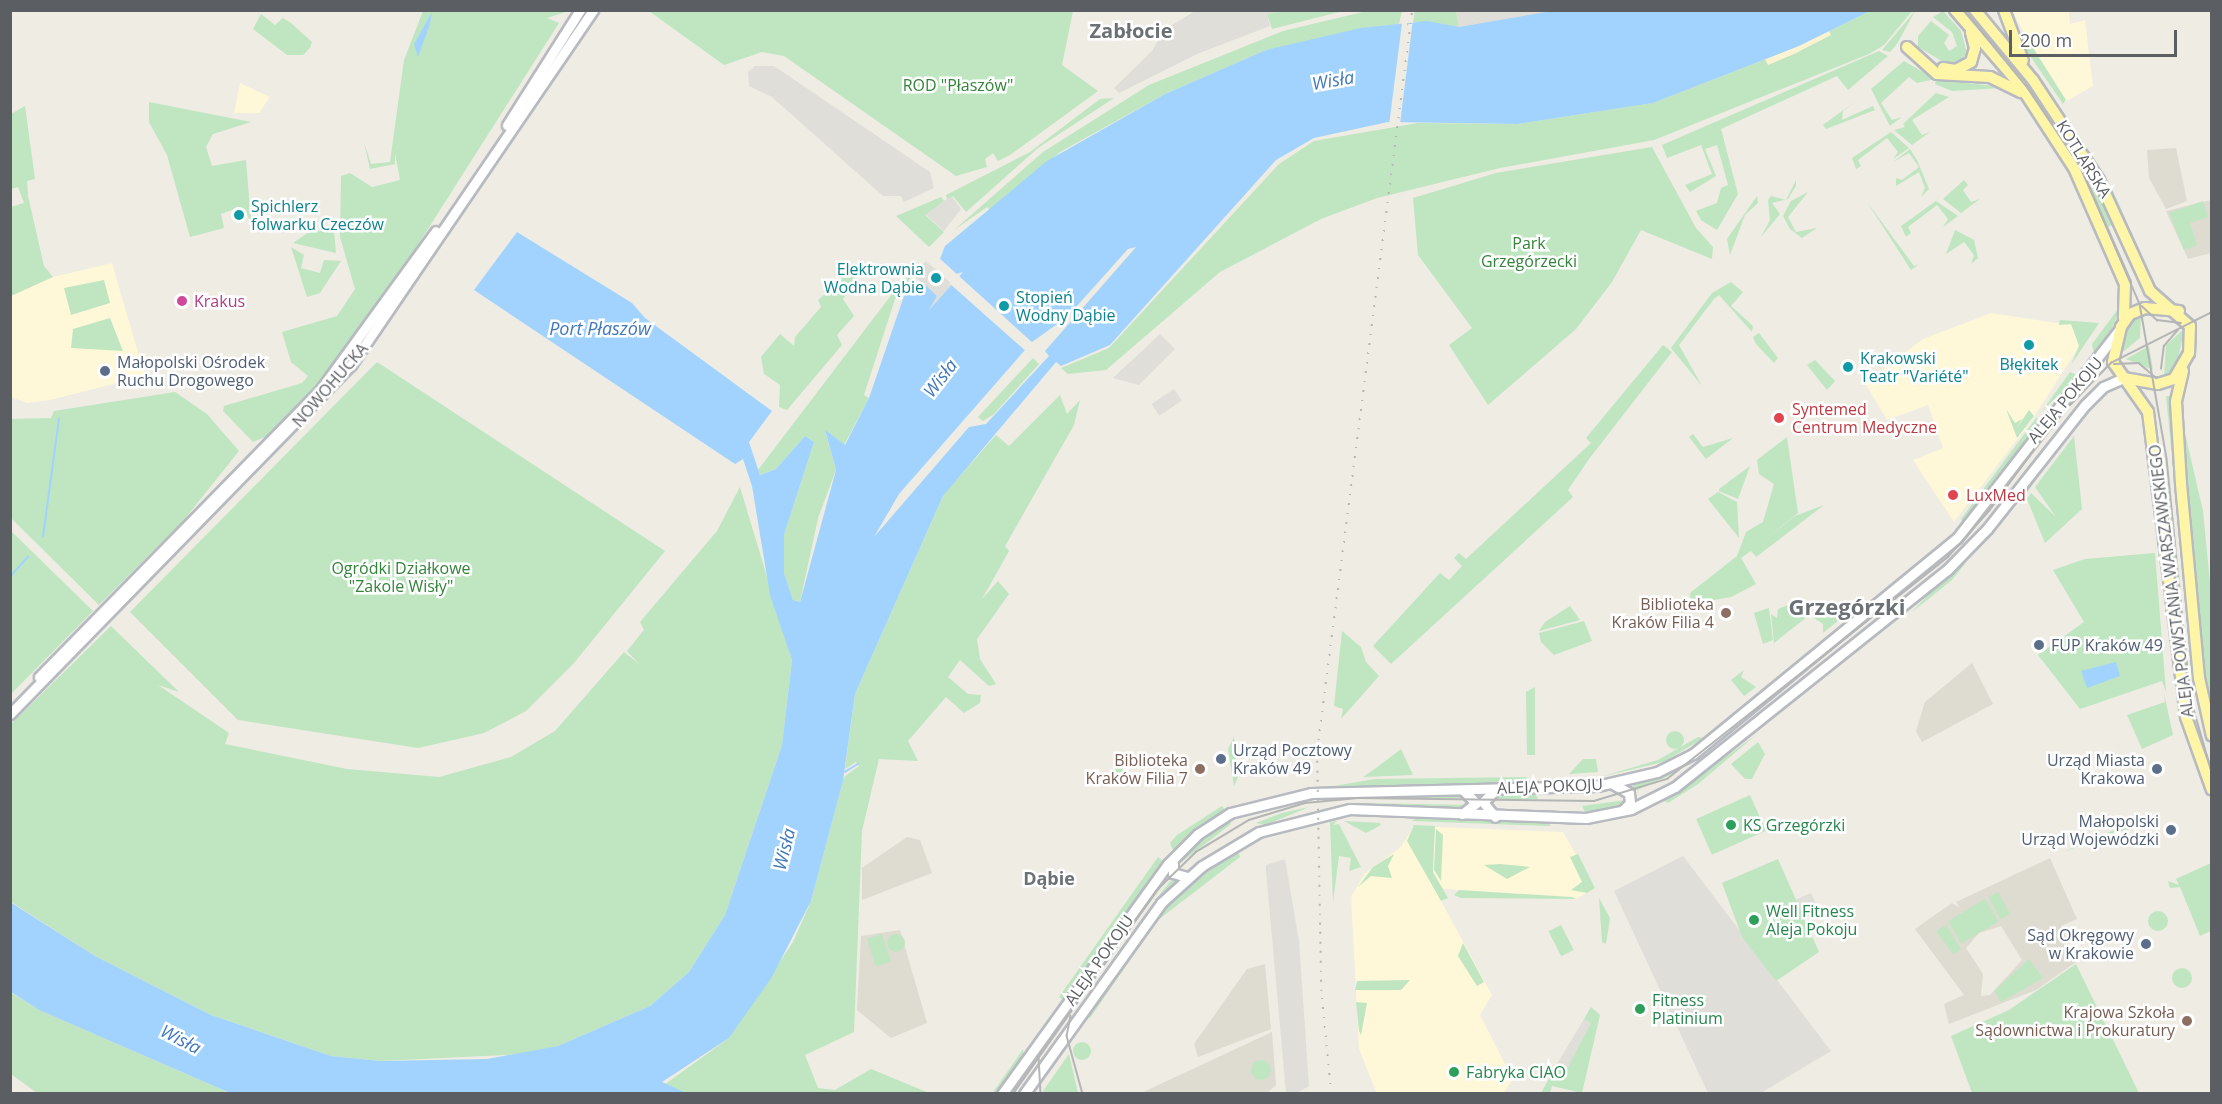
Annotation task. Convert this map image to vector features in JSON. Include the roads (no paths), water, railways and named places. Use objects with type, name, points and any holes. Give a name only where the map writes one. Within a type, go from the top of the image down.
[{"type":"main road","name":"NOWOHUCKA","points":[[10,705],[344,362],[580,10]]},
{"type":"main road","name":"NOWOHUCKA","points":[[10,714],[351,364],[593,10]]},
{"type":"main road","name":"KOTLARSKA","points":[[1955,10],[2031,103],[2096,212],[2125,284],[2122,323]]},
{"type":"main road","name":"KOTLARSKA","points":[[1976,10],[2033,80],[2103,188],[2150,291],[2179,311]]},
{"type":"main road","points":[[2004,10],[2033,80]]},
{"type":"main road","points":[[1968,27],[1975,51],[1960,69],[1941,68],[1910,46],[1937,74],[1995,79],[2031,103]]},
{"type":"main road","points":[[2143,308],[2179,311],[2192,334],[2184,368],[2162,383],[2123,378],[2113,362],[2122,323],[2143,308]]},
{"type":"main road","name":"ALEJA POKOJU","points":[[1005,1092],[1176,855],[1222,818],[1284,796],[1608,784],[1662,770],[1693,754],[1908,582],[1958,538],[1996,492],[2122,323]]},
{"type":"main road","name":"ALEJA POWSTANIA WARSZAWSKIEGO","points":[[2184,368],[2176,402],[2181,484],[2199,678],[2211,736]]},
{"type":"main road","name":"ALEJA POKOJU","points":[[1024,1094],[1141,928],[1187,877],[1249,837],[1316,814],[1357,809],[1501,818],[1615,813],[1650,801],[1689,777],[1919,593],[1964,554],[2099,390],[2123,378]]},
{"type":"main road","name":"ALEJA POWSTANIA WARSZAWSKIEGO","points":[[2123,378],[2142,396],[2148,412],[2186,717],[2211,790]]},
{"type":"main road","points":[[1996,492],[2007,490],[2008,501]]},
{"type":"main road","points":[[1908,582],[1909,594],[1919,593]]},
{"type":"main road","points":[[1608,784],[1624,787],[1631,799],[1615,813]]},
{"type":"main road","points":[[1501,818],[1487,813],[1483,800],[1504,788]]},
{"type":"main road","points":[[1453,814],[1470,812],[1476,803],[1471,793],[1455,789]]},
{"type":"main road","points":[[1176,855],[1172,872],[1187,877]]},
{"type":"water","points":[[1558,10],[1870,11],[1799,46],[1653,103],[1518,124],[1388,122],[1314,138],[1276,160],[1110,345],[1061,366],[1056,362],[943,496],[855,694],[843,781],[811,901],[772,977],[729,1038],[662,1082],[686,1093],[230,1093],[39,1010],[11,992],[10,902],[95,956],[211,1015],[331,1056],[380,1061],[487,1059],[558,1046],[650,1006],[689,972],[725,915],[782,745],[792,660],[770,595],[752,486],[743,459],[735,464],[474,290],[517,232],[632,303],[645,318],[772,411],[749,442],[760,475],[776,469],[805,436],[814,442],[784,535],[784,573],[793,600],[800,602],[836,470],[825,430],[845,445],[869,398],[904,296],[921,281],[937,296],[929,310],[963,272],[956,274],[940,259],[945,246],[1047,161],[1165,94],[1266,50],[1361,28],[1427,21],[1459,27]],"holes":[[[1136,247],[1045,351],[1049,356],[986,424],[969,427],[874,537],[899,494],[1032,342],[1067,317],[1128,249]]]},
{"type":"water","points":[[432,12],[430,24],[418,57],[414,44]]},
{"type":"water","points":[[2116,662],[2120,676],[2087,688],[2081,671]]},
{"type":"waterway","points":[[43,537],[59,419]]},
{"type":"waterway","points":[[10,577],[28,557]]},
{"type":"waterway","points":[[845,772],[858,764]]},
{"type":"tram line","points":[[1964,10],[2028,88],[2082,169],[2140,304],[2167,459],[2191,699],[2212,772]]},
{"type":"tram line","points":[[2142,306],[2157,320],[2181,323]]},
{"type":"tram line","points":[[1013,1094],[1156,891],[1196,852],[1249,820],[1305,803],[1358,798],[1594,801],[1667,779],[1948,557],[1989,511],[2055,421],[2111,363],[2212,312]]},
{"type":"tram line","points":[[2161,369],[2164,346],[2178,330]]},
{"type":"tram line","points":[[2114,364],[2139,363],[2156,378]]},
{"type":"tram line","points":[[1071,1016],[1067,1036],[1083,1094]]},
{"type":"tram line","points":[[1039,1056],[1041,1094]]},
{"type":"railway","points":[[1331,1094],[1321,991],[1317,750],[1412,10]]},
{"type":"place","name":"Spichlerz folwarku Czeczów","points":[[239,215]]},
{"type":"place","name":"Elektrownia Wodna Dąbie","points":[[936,278]]},
{"type":"place","name":"Krakus","points":[[182,301]]},
{"type":"place","name":"Stopień Wodny Dąbie","points":[[1004,306]]},
{"type":"place","name":"Błękitek","points":[[2029,345]]},
{"type":"place","name":"Krakowski Teatr \"Variété\"","points":[[1848,367]]},
{"type":"place","name":"Małopolski Ośrodek Ruchu Drogowego","points":[[105,371]]},
{"type":"place","name":"Syntemed Centrum Medyczne","points":[[1779,418]]},
{"type":"place","name":"LuxMed","points":[[1953,495]]},
{"type":"place","name":"Biblioteka Kraków Filia 4","points":[[1726,613]]},
{"type":"place","name":"FUP Kraków 49","points":[[2039,645]]},
{"type":"place","name":"Urząd Pocztowy Kraków 49","points":[[1221,759]]},
{"type":"place","name":"Biblioteka Kraków Filia 7","points":[[1200,769]]},
{"type":"place","name":"Urząd Miasta Krakowa","points":[[2157,769]]},
{"type":"place","name":"KS Grzegórzki","points":[[1731,825]]},
{"type":"place","name":"Małopolski Urząd Wojewódzki","points":[[2171,830]]},
{"type":"place","name":"Well Fitness Aleja Pokoju","points":[[1754,920]]},
{"type":"place","name":"Sąd Okręgowy w Krakowie","points":[[2146,944]]},
{"type":"place","name":"Fitness Platinium","points":[[1640,1009]]},
{"type":"place","name":"Krajowa Szkoła Sądownictwa i Prokuratury","points":[[2187,1021]]},
{"type":"place","name":"Fabryka CIAO","points":[[1454,1072]]},
{"type":"district","name":"Zabłocie","points":[[1131,30]]},
{"type":"district","name":"Grzegórzki","points":[[1847,607]]},
{"type":"district","name":"Dąbie","points":[[1049,878]]},
{"type":"water label","name":"Wisła","points":[[1333,80]]},
{"type":"water label","name":"Port Płaszów","points":[[600,328]]},
{"type":"water label","name":"Wisła","points":[[940,378]]},
{"type":"water label","name":"Wisła","points":[[784,849]]},
{"type":"water label","name":"Wisła","points":[[181,1039]]},
{"type":"park label","name":"ROD \"Płaszów\"","points":[[958,85]]},
{"type":"park label","name":"Park Grzegórzecki","points":[[1529,252]]},
{"type":"park label","name":"Ogródki Działkowe \"Zakole Wisły\"","points":[[401,577]]}]
